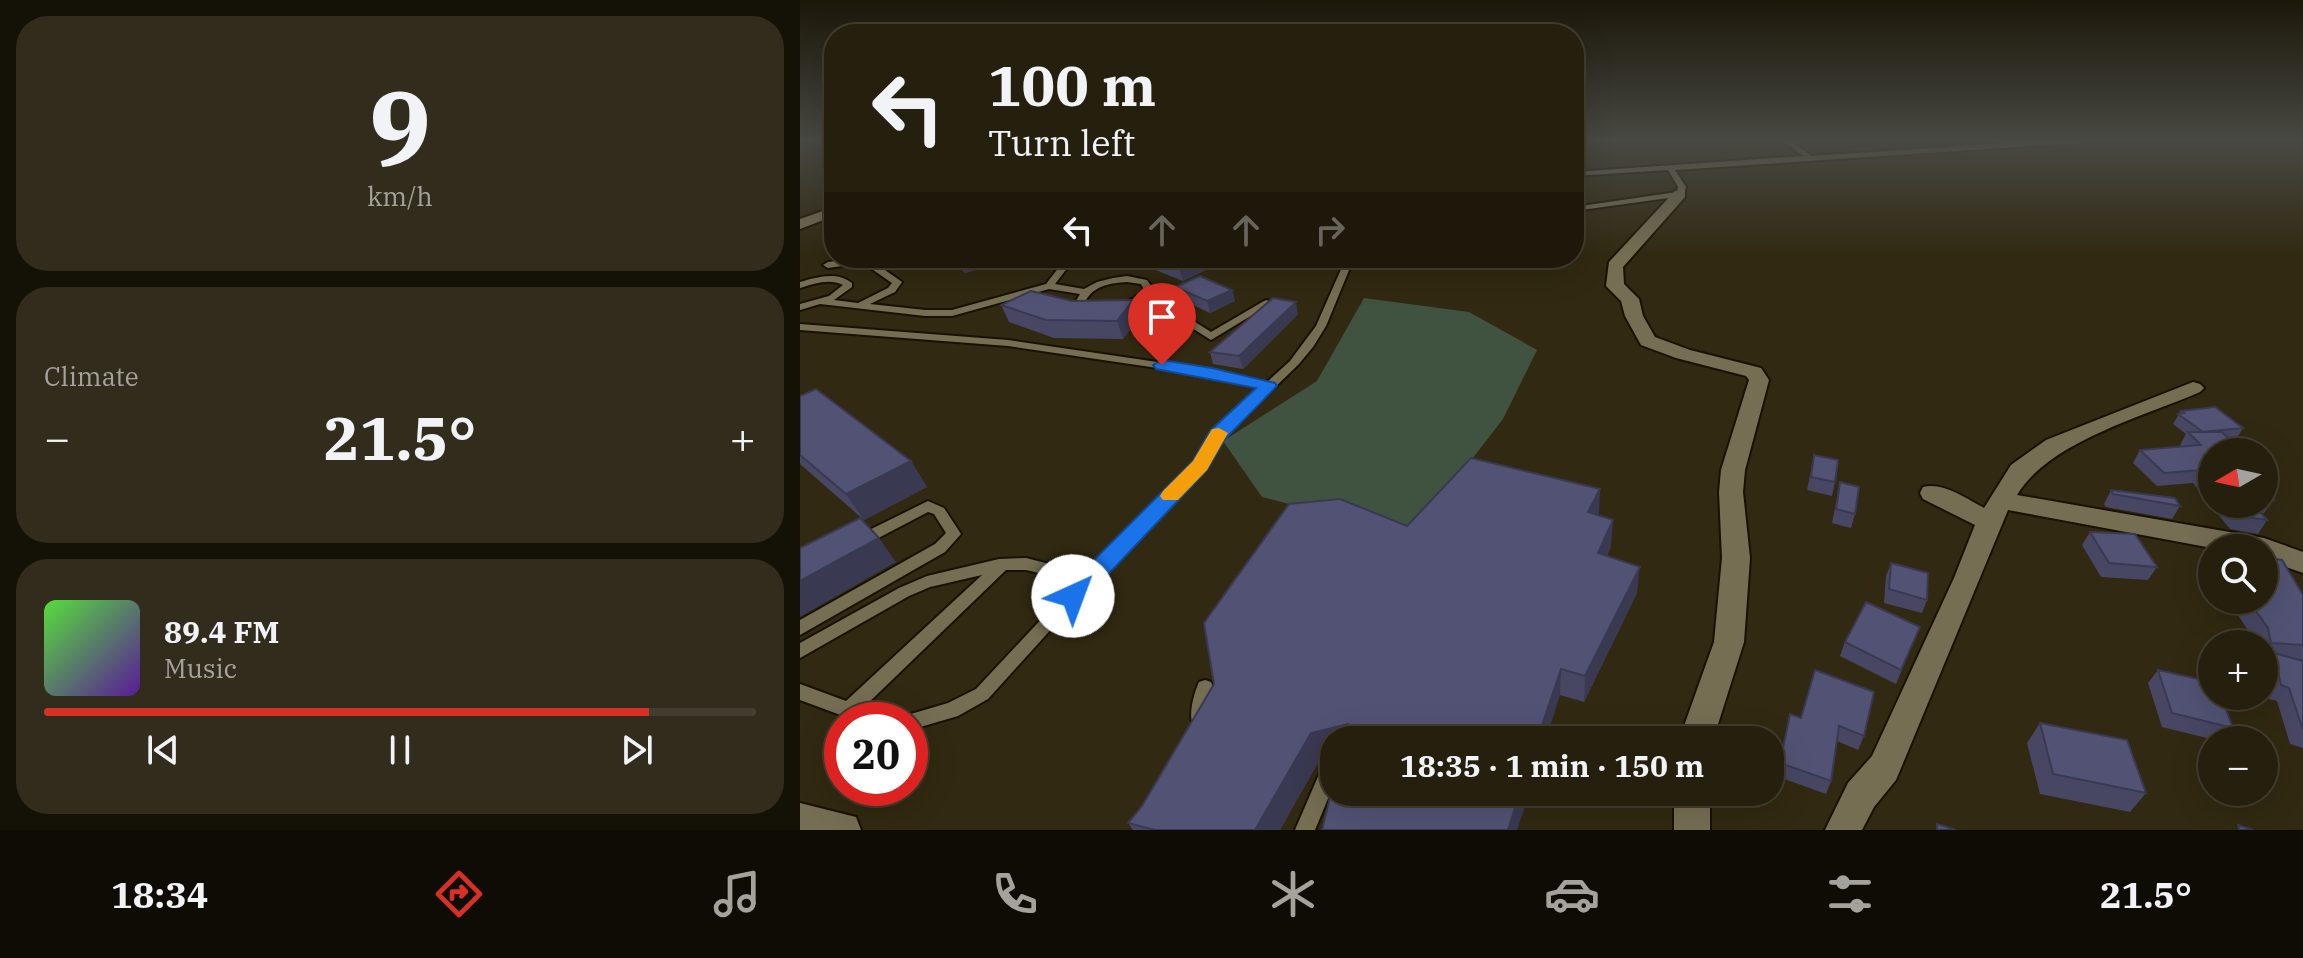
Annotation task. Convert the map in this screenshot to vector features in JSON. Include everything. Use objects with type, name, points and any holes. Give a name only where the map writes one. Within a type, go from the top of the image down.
[{"type":"street","points":[[1680,194],[1615,266],[1615,286],[1628,296],[1643,337],[1648,341],[1683,354],[1754,372],[1759,380],[1733,470],[1731,492],[1736,558],[1727,657],[1701,726]]},
{"type":"street","points":[[800,224],[824,215]]},
{"type":"street","points":[[1843,830],[1861,795],[1884,768],[1968,578],[1994,511],[2019,471],[2054,445],[2193,388]]},
{"type":"street","points":[[1932,493],[1994,511],[2264,548],[2303,563]]},
{"type":"street","points":[[1692,806],[1692,830]]},
{"type":"street","points":[[800,821],[843,830]]},
{"type":"lane","points":[[1584,208],[1680,194],[1682,187],[1677,179]]},
{"type":"lane","points":[[803,284],[824,268]]},
{"type":"lane","points":[[859,306],[892,290],[897,282],[877,268]]},
{"type":"lane","points":[[1049,286],[1063,268]]},
{"type":"lane","points":[[928,717],[952,710],[982,694],[1088,579],[1200,465],[1217,436],[1294,363],[1321,326],[1346,268]]},
{"type":"lane","points":[[800,307],[822,302],[847,289],[848,282],[827,279],[803,284]]},
{"type":"lane","points":[[1127,279],[1149,285],[1146,295],[1129,305],[1097,309],[1083,305],[1081,297],[1086,292],[1104,283],[1127,279]]},
{"type":"lane","points":[[822,302],[952,313],[1049,286],[1086,292]]},
{"type":"lane","points":[[1146,295],[1211,337],[1267,303]]},
{"type":"lane","points":[[800,327],[1008,343],[1212,373],[1269,386]]},
{"type":"lane","points":[[800,628],[940,548],[954,534],[939,511],[928,506],[843,550]]},
{"type":"lane","points":[[800,651],[927,582],[1002,565],[1026,564],[1088,579]]},
{"type":"lane","points":[[857,702],[1002,565]]},
{"type":"lane","points":[[1194,737],[1205,687]]},
{"type":"lane","points":[[800,692],[827,702]]},
{"type":"lane","points":[[1305,830],[1320,795]]},
{"type":"green space","points":[[1364,298],[1469,312],[1537,350],[1503,419],[1418,529],[1354,521],[1262,497],[1223,441],[1317,381]]},
{"type":"building","points":[[1200,276],[1232,290],[1207,301],[1175,287]]},
{"type":"building","points":[[1031,291],[1072,301],[1133,300],[1117,321],[1046,320],[1001,305]]},
{"type":"building","points":[[1273,298],[1296,302],[1239,356],[1210,352]]},
{"type":"building","points":[[816,389],[911,461],[846,494],[800,455],[800,396]]},
{"type":"building","points":[[2215,407],[2243,428],[2203,432],[2178,414],[2184,413],[2181,411]]},
{"type":"building","points":[[2188,432],[2222,432],[2228,438],[2198,438],[2198,442]]},
{"type":"building","points":[[2198,445],[2198,470],[2164,473],[2140,450]]},
{"type":"building","points":[[1814,455],[1838,460],[1835,482],[1811,477]]},
{"type":"building","points":[[1471,458],[1600,489],[1588,512],[1613,520],[1598,553],[1640,567],[1585,676],[1561,669],[1542,726],[1320,726],[1320,731],[1311,733],[1255,830],[1155,830],[1128,823],[1142,806],[1214,684],[1204,623],[1289,504],[1340,499],[1407,526]]},
{"type":"building","points":[[1840,482],[1859,487],[1855,514],[1836,509]]},
{"type":"building","points":[[2111,490],[2175,498],[2180,506],[2113,494]]},
{"type":"building","points":[[860,518],[879,538],[800,581],[800,548]]},
{"type":"building","points":[[2090,532],[2135,534],[2157,567],[2109,563]]},
{"type":"building","points":[[2278,559],[2282,560],[2303,595],[2303,645],[2278,643],[2278,630],[2268,628],[2258,614],[2278,614]]},
{"type":"building","points":[[1891,563],[1928,573],[1927,600],[1889,589]]},
{"type":"building","points":[[1866,602],[1920,627],[1901,670],[1845,642]]},
{"type":"building","points":[[2278,654],[2303,661],[2303,730],[2289,688],[2281,685]]},
{"type":"building","points":[[1815,670],[1874,692],[1864,736],[1839,726],[1831,781],[1784,764],[1784,743],[1790,714],[1801,718]]},
{"type":"building","points":[[2158,670],[2198,679],[2198,710],[2226,710],[2232,726],[2225,726],[2172,713]]},
{"type":"building","points":[[2040,723],[2127,740],[2146,793],[2053,774]]},
{"type":"building","points":[[1328,806],[1516,806],[1508,830],[1322,830]]},
{"type":"building","points":[[1937,824],[1956,830],[1937,830]]},
{"type":"slow traffic","points":[[1171,496],[1200,465],[1219,433]]},
{"type":"route","points":[[1073,596],[1200,465],[1217,436],[1237,414],[1269,386],[1162,365]]}]
